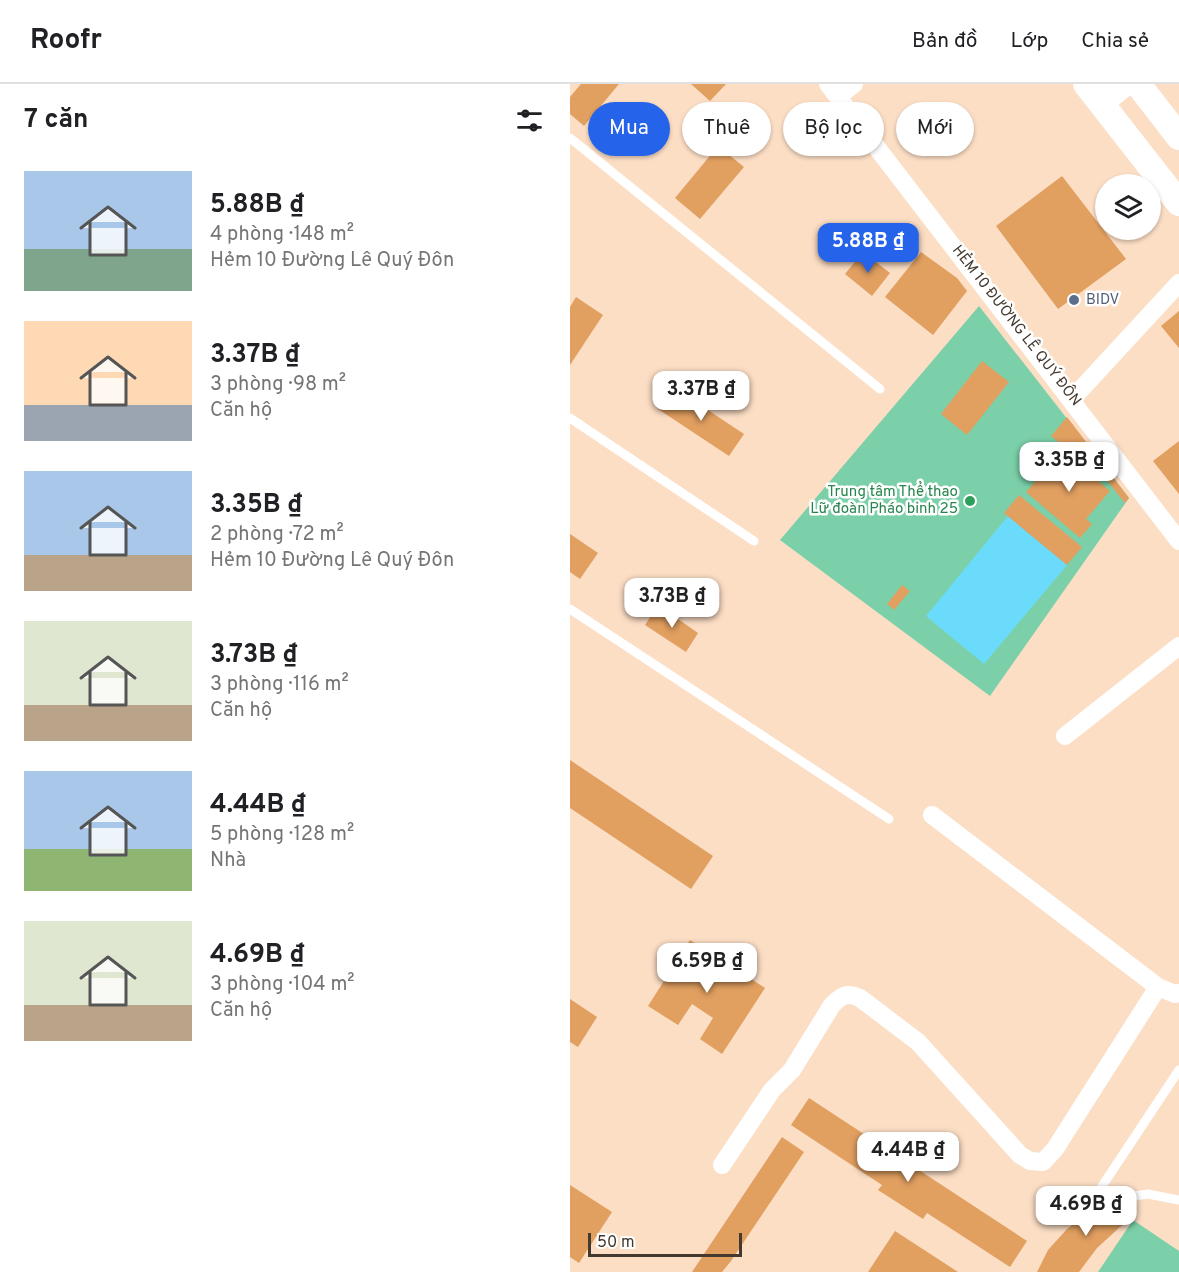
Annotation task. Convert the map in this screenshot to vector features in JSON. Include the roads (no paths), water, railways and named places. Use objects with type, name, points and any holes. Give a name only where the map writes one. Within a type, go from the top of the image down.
[{"type":"main road","points":[[1124,84],[1094,93],[1179,203]]},
{"type":"main road","points":[[1138,84],[1179,137]]},
{"type":"street","points":[[833,90],[854,84]]},
{"type":"street","name":"HẺM 10 ĐƯỜNG LÊ QUÝ ĐÔN","points":[[833,90],[1179,541]]},
{"type":"street","points":[[1072,399],[1179,283]]},
{"type":"street","points":[[1065,736],[1179,646]]},
{"type":"street","points":[[932,815],[1158,987],[1175,994],[1179,993]]},
{"type":"street","points":[[722,1165],[772,1090],[792,1070],[832,1005],[840,997],[850,994],[918,1042],[1020,1155],[1030,1161],[1043,1162],[1055,1149],[1158,987]]},
{"type":"lane","points":[[570,138],[880,389]]},
{"type":"lane","points":[[570,418],[754,541]]},
{"type":"lane","points":[[570,609],[889,819]]},
{"type":"lane","points":[[1079,1221],[1179,1070]]},
{"type":"lane","points":[[1122,1198],[1148,1194],[1179,1200]]},
{"type":"water","points":[[1008,516],[1067,565],[984,664],[926,616]]},
{"type":"place","name":"BIDV","points":[[1074,300]]},
{"type":"place","name":"Trung tâm Thể thao Lữ đoàn Pháo binh 25","points":[[970,501]]}]
